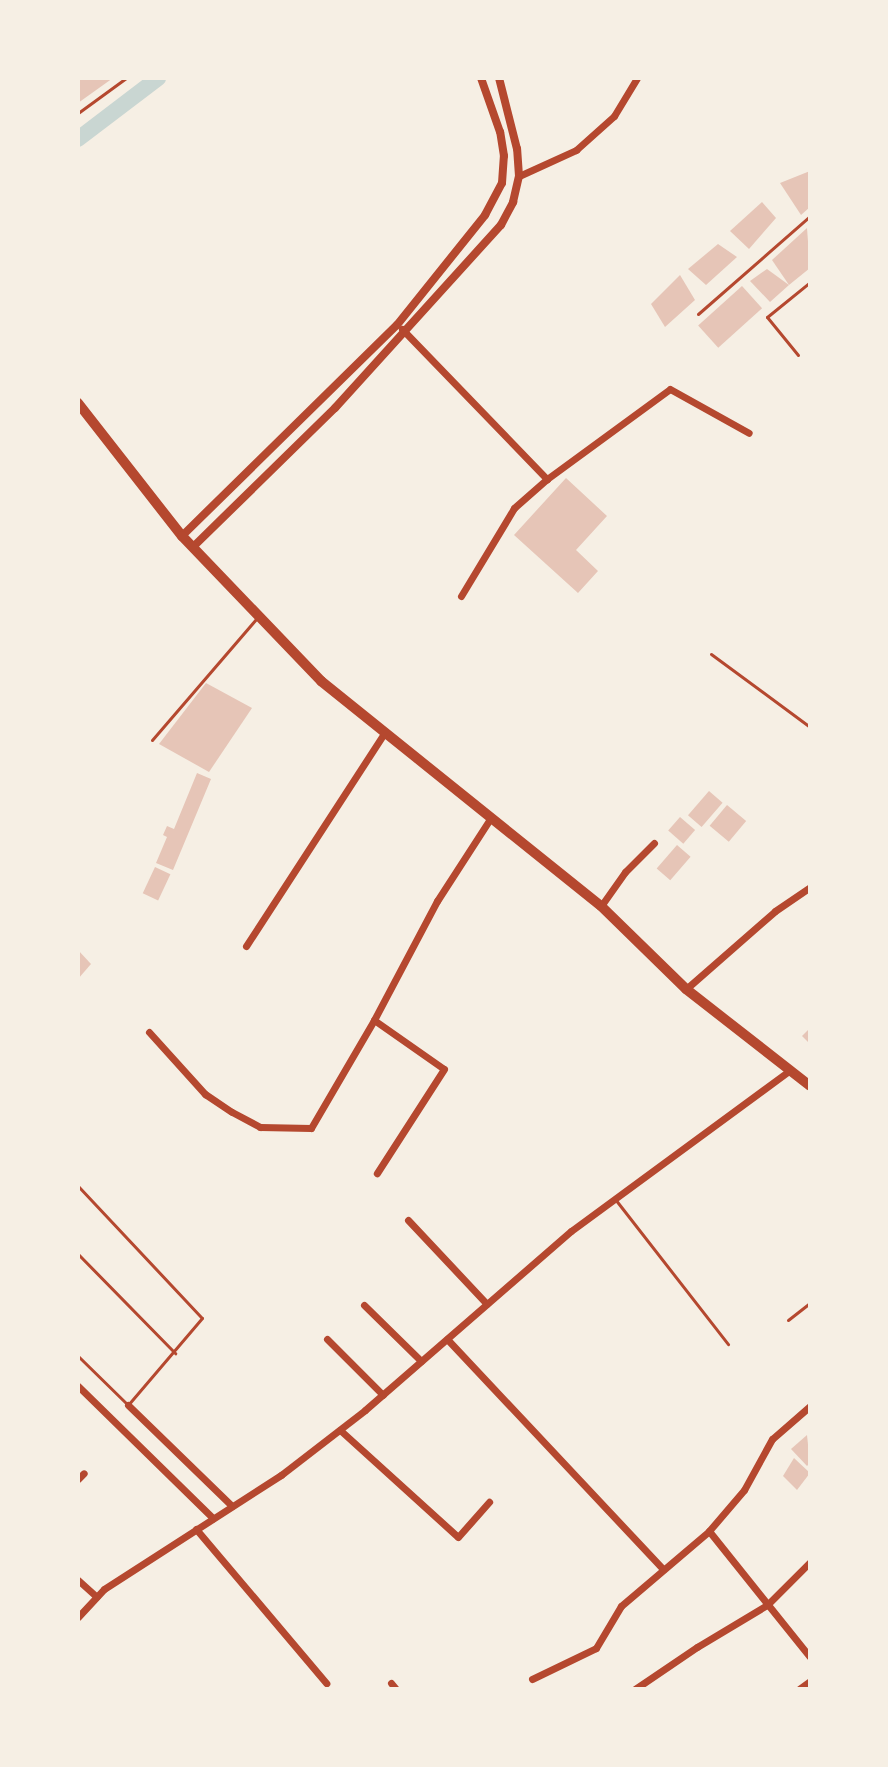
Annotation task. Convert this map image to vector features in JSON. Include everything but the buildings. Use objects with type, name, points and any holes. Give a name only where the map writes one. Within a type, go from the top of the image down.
[{"type":"main road","points":[[79,407],[182,536],[257,618],[321,681],[601,906],[686,989],[810,1086]]},
{"type":"street","points":[[193,547],[335,408],[485,215],[502,183],[504,156],[500,132],[481,78]]},
{"type":"street","points":[[182,536],[400,328],[501,225],[513,202],[519,176],[517,149],[499,78]]},
{"type":"street","points":[[519,176],[576,150],[614,116],[637,78]]},
{"type":"street","points":[[400,328],[547,479]]},
{"type":"street","points":[[461,596],[514,508],[547,479],[670,389],[749,433]]},
{"type":"street","points":[[246,946],[385,732]]},
{"type":"street","points":[[149,1032],[205,1094],[232,1112],[260,1127],[311,1128],[374,1020],[437,901],[490,819]]},
{"type":"street","points":[[601,906],[625,872],[654,843]]},
{"type":"street","points":[[686,989],[775,911],[810,887]]},
{"type":"street","points":[[374,1020],[444,1069],[377,1173]]},
{"type":"street","points":[[78,1617],[97,1597],[281,1475],[340,1430],[571,1231],[790,1070]]},
{"type":"street","points":[[408,1220],[487,1304]]},
{"type":"street","points":[[364,1305],[421,1361]]},
{"type":"street","points":[[327,1339],[383,1395]]},
{"type":"street","points":[[447,1339],[663,1569]]},
{"type":"street","points":[[78,1386],[213,1518]]},
{"type":"street","points":[[128,1405],[232,1506]]},
{"type":"street","points":[[532,1679],[596,1648],[621,1606],[709,1531],[744,1490],[772,1439],[810,1406]]},
{"type":"street","points":[[340,1430],[458,1537],[489,1502]]},
{"type":"street","points":[[196,1529],[326,1683]]},
{"type":"street","points":[[709,1531],[810,1657]]},
{"type":"street","points":[[635,1689],[767,1605],[810,1562]]},
{"type":"street","points":[[78,1580],[97,1597]]},
{"type":"street","points":[[799,1689],[810,1681]]},
{"type":"lane","points":[[78,113],[126,78]]},
{"type":"lane","points":[[698,314],[810,216]]},
{"type":"lane","points":[[798,355],[767,317],[810,282]]},
{"type":"lane","points":[[152,740],[257,618]]},
{"type":"lane","points":[[711,654],[810,727]]},
{"type":"lane","points":[[78,1186],[202,1318],[128,1405],[78,1356]]},
{"type":"lane","points":[[615,1199],[728,1344]]},
{"type":"lane","points":[[78,1254],[175,1353]]},
{"type":"lane","points":[[788,1320],[810,1303]]},
{"type":"waterway","points":[[78,139],[158,78]]}]
